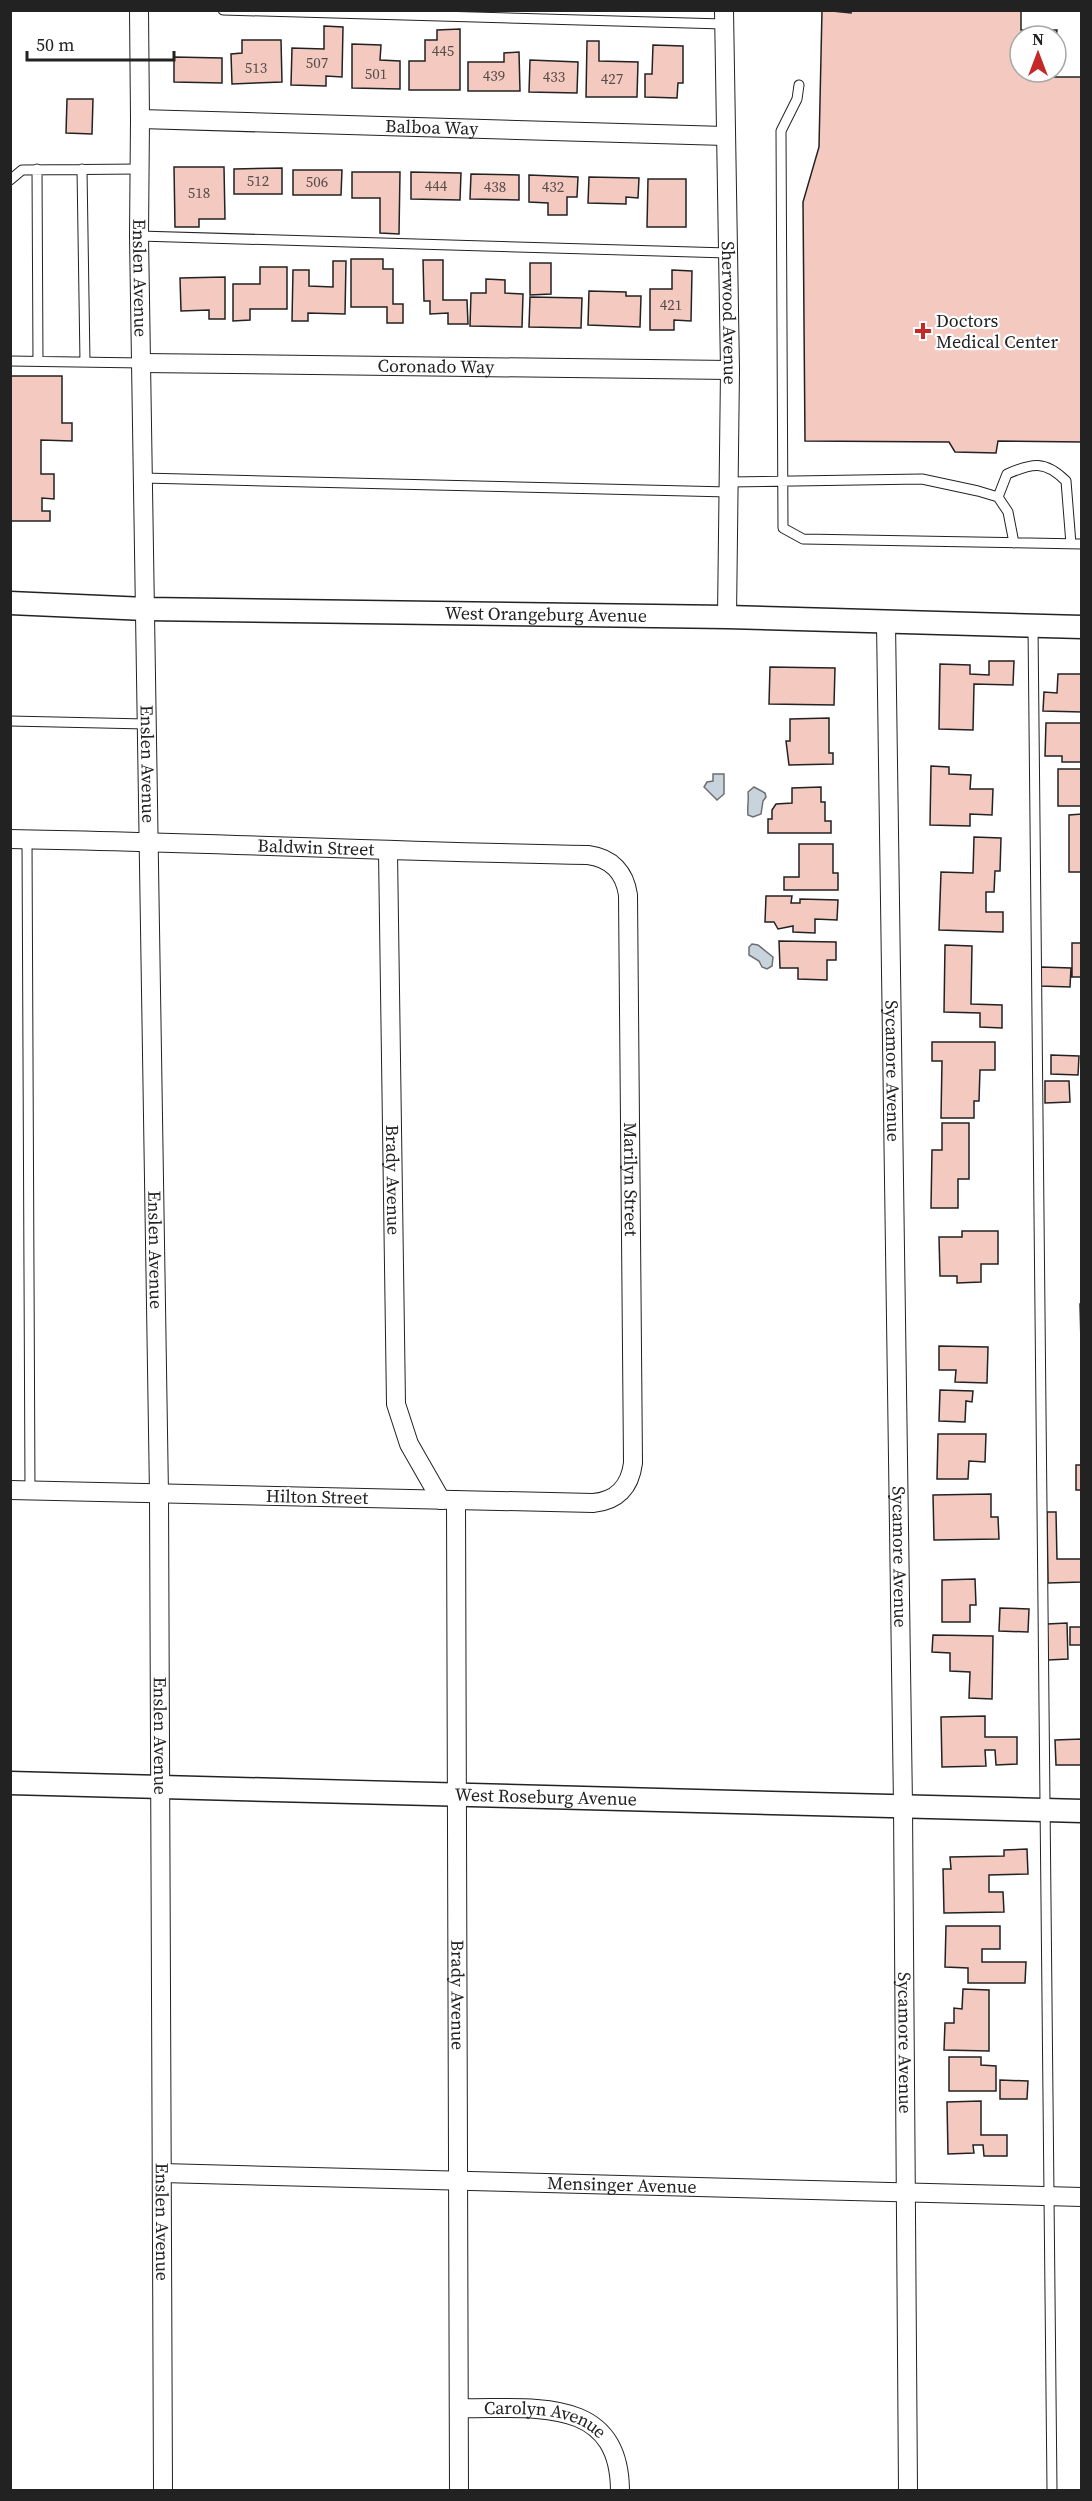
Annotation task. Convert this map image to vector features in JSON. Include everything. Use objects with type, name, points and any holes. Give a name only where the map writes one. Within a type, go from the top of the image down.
[{"type":"street","name":"Enslen Avenue","points":[[139,10],[139,236],[146,724],[150,841],[162,1786],[163,2490]]},
{"type":"street","name":"Sherwood Avenue","points":[[724,17],[730,370],[727,617]]},
{"type":"street","name":"Balboa Way","points":[[140,119],[725,136]]},
{"type":"street","name":"Coronado Way","points":[[142,363],[730,370]]},
{"type":"street","name":"West Orangeburg Avenue","points":[[10,603],[146,609],[727,617],[1082,627]]},
{"type":"street","name":"Sycamore Avenue","points":[[886,623],[903,1806],[908,2490]]},
{"type":"street","name":"Baldwin Street","points":[[19,839],[150,841],[388,852],[588,855],[607,860],[617,867]]},
{"type":"street","name":"Brady Avenue","points":[[388,852],[396,1404],[410,1444],[448,1500],[458,1794],[459,2490]]},
{"type":"street","name":"Marilyn Street","points":[[617,867],[626,883],[628,895],[633,1463],[628,1484],[621,1491]]},
{"type":"street","name":"Hilton Street","points":[[10,1490],[593,1503],[613,1498],[621,1491]]},
{"type":"street","name":"West Roseburg Avenue","points":[[10,1783],[1082,1811]]},
{"type":"street","name":"Mensinger Avenue","points":[[162,2173],[1082,2197]]},
{"type":"street","name":"Carolyn Avenue","points":[[459,2408],[555,2411],[579,2417],[596,2427],[610,2443],[617,2459],[620,2490]]},
{"type":"lane","points":[[223,10],[724,17]]},
{"type":"lane","points":[[799,85],[797,99],[782,131],[783,528],[803,539],[1082,544]]},
{"type":"lane","points":[[38,169],[38,361]]},
{"type":"lane","points":[[82,169],[85,362]]},
{"type":"lane","points":[[10,180],[22,170],[140,169]]},
{"type":"lane","points":[[139,236],[728,253]]},
{"type":"lane","points":[[10,361],[142,363]]},
{"type":"lane","points":[[998,497],[1007,474],[1029,464],[1055,470],[1066,481],[1071,544]]},
{"type":"lane","points":[[143,478],[729,487],[784,482],[922,479],[998,497],[1008,512],[1014,543]]},
{"type":"lane","points":[[1033,626],[1052,2490]]},
{"type":"lane","points":[[10,721],[146,724]]},
{"type":"lane","points":[[19,839],[30,1490]]},
{"type":"shaded area","points":[[713,774],[724,774],[724,794],[717,800],[704,787],[707,782],[713,781]]},
{"type":"shaded area","points":[[754,787],[765,793],[766,797],[761,814],[753,817],[748,815],[748,792]]},
{"type":"shaded area","points":[[752,944],[758,945],[773,957],[772,966],[767,969],[762,967],[759,961],[749,955],[749,947]]},
{"type":"building","name":"Doctors Medical Center","points":[[822,10],[851,13],[851,10],[1021,10],[1021,24],[1008,24],[1008,84],[1068,84],[1068,77],[1082,77],[1082,442],[998,441],[996,453],[955,452],[949,442],[805,441],[803,202],[819,147]]},
{"type":"building","points":[[324,26],[343,27],[342,77],[326,76],[326,86],[291,85],[292,48],[324,49]]},
{"type":"building","points":[[460,29],[460,90],[409,90],[409,61],[425,61],[425,40],[437,40],[437,30]]},
{"type":"building","points":[[242,40],[281,40],[282,82],[232,84],[231,54],[242,53]]},
{"type":"building","points":[[587,41],[599,41],[599,61],[638,62],[637,97],[586,97]]},
{"type":"building","points":[[352,44],[381,45],[380,60],[400,61],[400,89],[352,88]]},
{"type":"building","points":[[653,45],[683,46],[683,83],[678,83],[677,98],[645,97],[645,74],[652,74]]},
{"type":"building","points":[[519,52],[520,91],[468,91],[468,62],[504,62],[504,53]]},
{"type":"building","points":[[174,57],[222,58],[222,83],[174,82]]},
{"type":"building","points":[[530,60],[578,62],[577,93],[529,92]]},
{"type":"building","points":[[67,99],[93,99],[92,134],[66,133]]},
{"type":"building","points":[[174,167],[224,167],[225,219],[199,219],[199,227],[175,227]]},
{"type":"building","points":[[282,168],[282,194],[234,194],[234,169]]},
{"type":"building","points":[[293,170],[342,170],[341,195],[293,195]]},
{"type":"building","points":[[352,172],[400,172],[399,234],[380,233],[380,198],[352,198]]},
{"type":"building","points":[[411,172],[461,173],[460,200],[411,199]]},
{"type":"building","points":[[471,174],[519,175],[519,200],[470,199]]},
{"type":"building","points":[[529,175],[578,177],[577,197],[567,197],[567,215],[548,215],[548,203],[529,202]]},
{"type":"building","points":[[589,177],[639,178],[638,198],[626,197],[626,204],[588,203]]},
{"type":"building","points":[[648,179],[686,179],[686,227],[647,227]]},
{"type":"building","points":[[351,259],[383,259],[383,269],[393,269],[393,304],[403,304],[403,323],[387,323],[387,307],[351,307]]},
{"type":"building","points":[[423,260],[443,260],[443,300],[467,300],[468,324],[448,324],[448,313],[430,314],[430,301],[424,301]]},
{"type":"building","points":[[333,261],[346,261],[345,314],[308,313],[308,321],[292,321],[293,270],[309,270],[309,286],[333,287]]},
{"type":"building","points":[[530,263],[551,263],[551,294],[530,295]]},
{"type":"building","points":[[260,267],[287,267],[287,309],[250,309],[250,320],[233,321],[233,284],[260,284]]},
{"type":"building","points":[[672,270],[692,271],[691,321],[674,320],[674,330],[650,330],[650,289],[672,289]]},
{"type":"building","points":[[225,277],[225,319],[209,319],[209,310],[181,311],[180,278]]},
{"type":"building","points":[[486,279],[505,280],[505,293],[523,294],[522,327],[470,326],[471,293],[486,293]]},
{"type":"building","points":[[589,291],[626,292],[626,296],[641,296],[640,327],[588,325]]},
{"type":"building","points":[[530,297],[582,298],[581,328],[529,327]]},
{"type":"building","points":[[10,376],[62,376],[62,423],[72,423],[72,441],[41,440],[41,474],[54,474],[54,499],[42,498],[42,511],[50,511],[50,521],[10,521]]},
{"type":"building","points":[[989,661],[1014,661],[1013,685],[974,684],[973,730],[939,729],[940,664],[970,665],[970,674],[989,675]]},
{"type":"building","points":[[770,667],[835,668],[834,705],[769,704]]},
{"type":"building","points":[[1058,674],[1082,674],[1082,712],[1043,711],[1044,692],[1057,693]]},
{"type":"building","points":[[829,718],[829,753],[833,753],[833,764],[789,765],[786,741],[790,741],[790,719]]},
{"type":"building","points":[[1046,723],[1082,723],[1082,762],[1062,762],[1062,756],[1045,756]]},
{"type":"building","points":[[931,766],[949,767],[949,774],[971,775],[970,789],[993,789],[992,815],[970,814],[970,826],[930,825]]},
{"type":"building","points":[[1058,769],[1082,769],[1082,806],[1058,806]]},
{"type":"building","points":[[821,787],[821,802],[825,802],[825,821],[831,821],[831,833],[768,833],[768,819],[772,819],[772,810],[776,804],[792,803],[792,788]]},
{"type":"building","points":[[1082,814],[1082,872],[1069,872],[1069,815]]},
{"type":"building","points":[[974,837],[1001,838],[1000,871],[995,871],[994,892],[986,892],[986,912],[1003,912],[1003,932],[939,930],[941,872],[973,873]]},
{"type":"building","points":[[799,844],[833,844],[833,873],[838,873],[838,890],[784,890],[784,877],[799,877]]},
{"type":"building","points":[[766,896],[792,896],[791,903],[800,903],[800,899],[838,900],[837,920],[815,919],[815,933],[793,932],[793,926],[778,929],[774,922],[765,922]]},
{"type":"building","points":[[779,941],[836,942],[836,960],[827,960],[827,980],[798,979],[798,968],[780,968]]},
{"type":"building","points":[[1072,943],[1082,943],[1082,977],[1072,977]]},
{"type":"building","points":[[945,945],[972,946],[971,1004],[1002,1005],[1002,1028],[980,1027],[980,1013],[944,1012]]},
{"type":"building","points":[[1041,967],[1071,968],[1070,987],[1040,986]]},
{"type":"building","points":[[932,1042],[995,1042],[995,1070],[980,1070],[979,1101],[974,1101],[974,1118],[941,1118],[942,1061],[932,1061]]},
{"type":"building","points":[[1051,1055],[1079,1056],[1078,1075],[1051,1074]]},
{"type":"building","points":[[1045,1081],[1069,1081],[1070,1102],[1045,1103]]},
{"type":"building","points":[[942,1123],[969,1123],[969,1179],[958,1179],[958,1208],[931,1208],[932,1150],[942,1150]]},
{"type":"building","points":[[962,1231],[998,1231],[998,1264],[981,1264],[981,1282],[957,1283],[957,1276],[940,1276],[939,1237],[962,1237]]},
{"type":"building","points":[[1080,1304],[1082,1304],[1081,1343]]},
{"type":"building","points":[[939,1346],[988,1347],[987,1383],[955,1382],[956,1370],[939,1370]]},
{"type":"building","points":[[940,1390],[973,1391],[972,1402],[966,1401],[965,1422],[939,1421]]},
{"type":"building","points":[[938,1434],[986,1434],[985,1462],[969,1461],[968,1479],[937,1479]]},
{"type":"building","points":[[1076,1465],[1082,1465],[1082,1490],[1076,1490]]},
{"type":"building","points":[[991,1494],[991,1517],[998,1517],[999,1539],[934,1540],[933,1495]]},
{"type":"building","points":[[1047,1512],[1056,1512],[1057,1559],[1082,1559],[1082,1582],[1048,1583]]},
{"type":"building","points":[[975,1579],[976,1605],[970,1605],[970,1622],[942,1622],[942,1580]]},
{"type":"building","points":[[1000,1608],[1029,1609],[1028,1632],[999,1631]]},
{"type":"building","points":[[1067,1623],[1068,1659],[1048,1660],[1047,1624]]},
{"type":"building","points":[[1070,1627],[1082,1627],[1082,1645],[1070,1645]]},
{"type":"building","points":[[933,1635],[993,1636],[992,1699],[969,1698],[970,1672],[950,1671],[950,1653],[932,1652]]},
{"type":"building","points":[[985,1716],[985,1737],[1017,1737],[1017,1764],[996,1765],[995,1750],[985,1750],[986,1766],[942,1767],[941,1717]]},
{"type":"building","points":[[1082,1739],[1082,1765],[1056,1765],[1055,1740]]},
{"type":"building","points":[[1027,1849],[1028,1874],[989,1875],[989,1892],[1003,1892],[1004,1912],[944,1913],[943,1869],[951,1869],[950,1857],[1004,1856],[1004,1850]]},
{"type":"building","points":[[946,1926],[1000,1926],[1000,1949],[982,1949],[982,1962],[1026,1962],[1025,1983],[968,1983],[968,1968],[945,1967]]},
{"type":"building","points":[[963,1989],[989,1990],[989,2051],[944,2050],[945,2023],[954,2023],[954,2008],[962,2009]]},
{"type":"building","points":[[949,2057],[981,2057],[981,2065],[996,2066],[996,2091],[949,2091]]},
{"type":"building","points":[[1000,2080],[1028,2081],[1027,2099],[1000,2099]]},
{"type":"building","points":[[981,2101],[981,2135],[1007,2135],[1007,2156],[984,2156],[983,2145],[973,2145],[974,2153],[948,2154],[947,2102]]},
{"type":"place","name":"Doctors Medical Center","points":[[923,331]]}]
